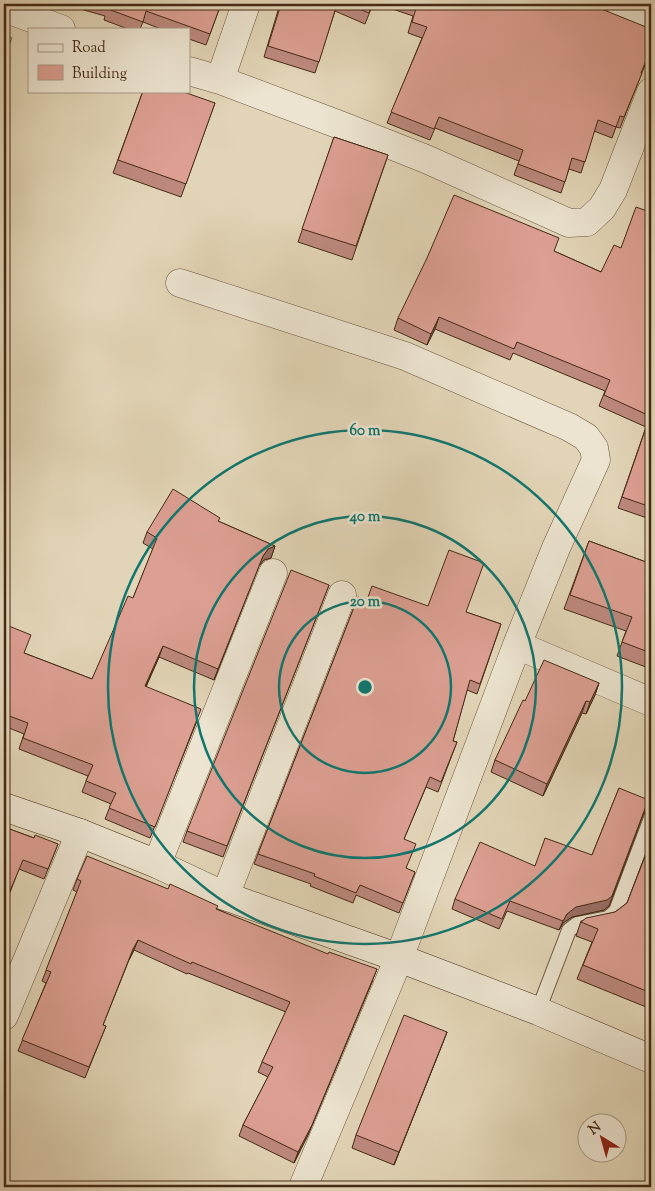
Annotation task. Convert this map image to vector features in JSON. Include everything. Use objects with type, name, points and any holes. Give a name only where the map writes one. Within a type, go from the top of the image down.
[{"type":"street","points":[[220,80],[246,4]]},
{"type":"street","points":[[620,4],[651,14]]},
{"type":"street","points":[[4,8],[58,28]]},
{"type":"street","points":[[190,71],[220,80],[426,158],[569,222],[588,222],[602,208],[612,190],[651,92]]},
{"type":"street","points":[[180,283],[405,356],[570,427],[586,438],[594,448],[596,460],[556,548],[517,645],[399,958],[303,1187]]},
{"type":"street","points":[[157,864],[273,573]]},
{"type":"street","points":[[225,896],[342,595]]},
{"type":"street","points":[[517,645],[651,702]]},
{"type":"street","points":[[4,807],[157,864],[225,896],[399,958],[538,1011],[651,1059]]},
{"type":"street","points":[[4,1016],[80,834]]},
{"type":"lane","points":[[538,1011],[568,930],[578,924],[608,918],[616,911],[651,818]]},
{"type":"green space","points":[[4,34],[12,38],[4,57]]},
{"type":"building","points":[[104,4],[221,4],[210,34],[146,11],[143,22],[108,9],[109,5]]},
{"type":"building","points":[[281,4],[337,4],[319,62],[268,46]]},
{"type":"building","points":[[347,4],[372,4],[369,13]]},
{"type":"building","points":[[413,4],[595,4],[594,6],[651,29],[651,48],[624,117],[620,116],[616,127],[598,120],[585,162],[572,158],[565,182],[518,164],[523,150],[439,117],[434,129],[391,112],[427,27],[412,22],[417,5]]},
{"type":"building","points":[[143,92],[184,92],[215,103],[186,184],[118,160]]},
{"type":"building","points":[[334,137],[388,155],[356,246],[302,229]]},
{"type":"building","points":[[454,195],[559,238],[554,251],[601,272],[614,245],[621,248],[636,207],[647,211],[651,198],[651,507],[622,497],[650,416],[604,395],[610,380],[517,342],[514,349],[439,317],[431,334],[398,318],[427,258]]},
{"type":"building","points":[[173,489],[220,518],[218,521],[275,546],[268,549],[263,556],[218,669],[163,646],[145,686],[201,709],[155,827],[109,808],[116,793],[86,781],[93,765],[23,738],[28,723],[4,714],[4,624],[31,635],[24,653],[92,679],[128,596],[133,598],[157,538],[147,532]]},
{"type":"building","points":[[589,541],[646,562],[651,549],[651,653],[622,642],[632,617],[570,595]]},
{"type":"building","points":[[449,550],[484,563],[466,612],[501,624],[480,684],[470,680],[453,741],[457,742],[441,782],[430,777],[404,839],[416,844],[406,868],[415,872],[403,903],[360,885],[356,893],[314,876],[315,874],[258,854],[358,597],[367,600],[372,586],[428,606]]},
{"type":"building","points":[[291,570],[329,585],[227,846],[187,831]]},
{"type":"building","points":[[544,660],[599,683],[590,702],[586,701],[547,784],[495,760]]},
{"type":"building","points":[[619,788],[651,801],[646,806],[612,896],[607,900],[576,907],[567,914],[563,921],[510,901],[502,919],[455,899],[480,842],[535,866],[545,838],[592,855]]},
{"type":"building","points":[[4,827],[34,838],[35,835],[58,844],[48,869],[23,860],[7,898],[4,897]]},
{"type":"building","points":[[651,841],[651,993],[583,965],[598,929],[581,922],[586,918],[615,912],[627,903]]},
{"type":"building","points":[[87,856],[168,889],[170,884],[218,906],[216,909],[328,954],[329,952],[377,969],[312,1125],[298,1152],[243,1125],[273,1067],[262,1062],[290,1002],[192,962],[191,964],[138,940],[103,1025],[106,1026],[89,1067],[22,1040],[51,972],[46,970],[81,881],[77,879]]},
{"type":"building","points":[[404,1015],[447,1032],[399,1152],[356,1135]]}]
